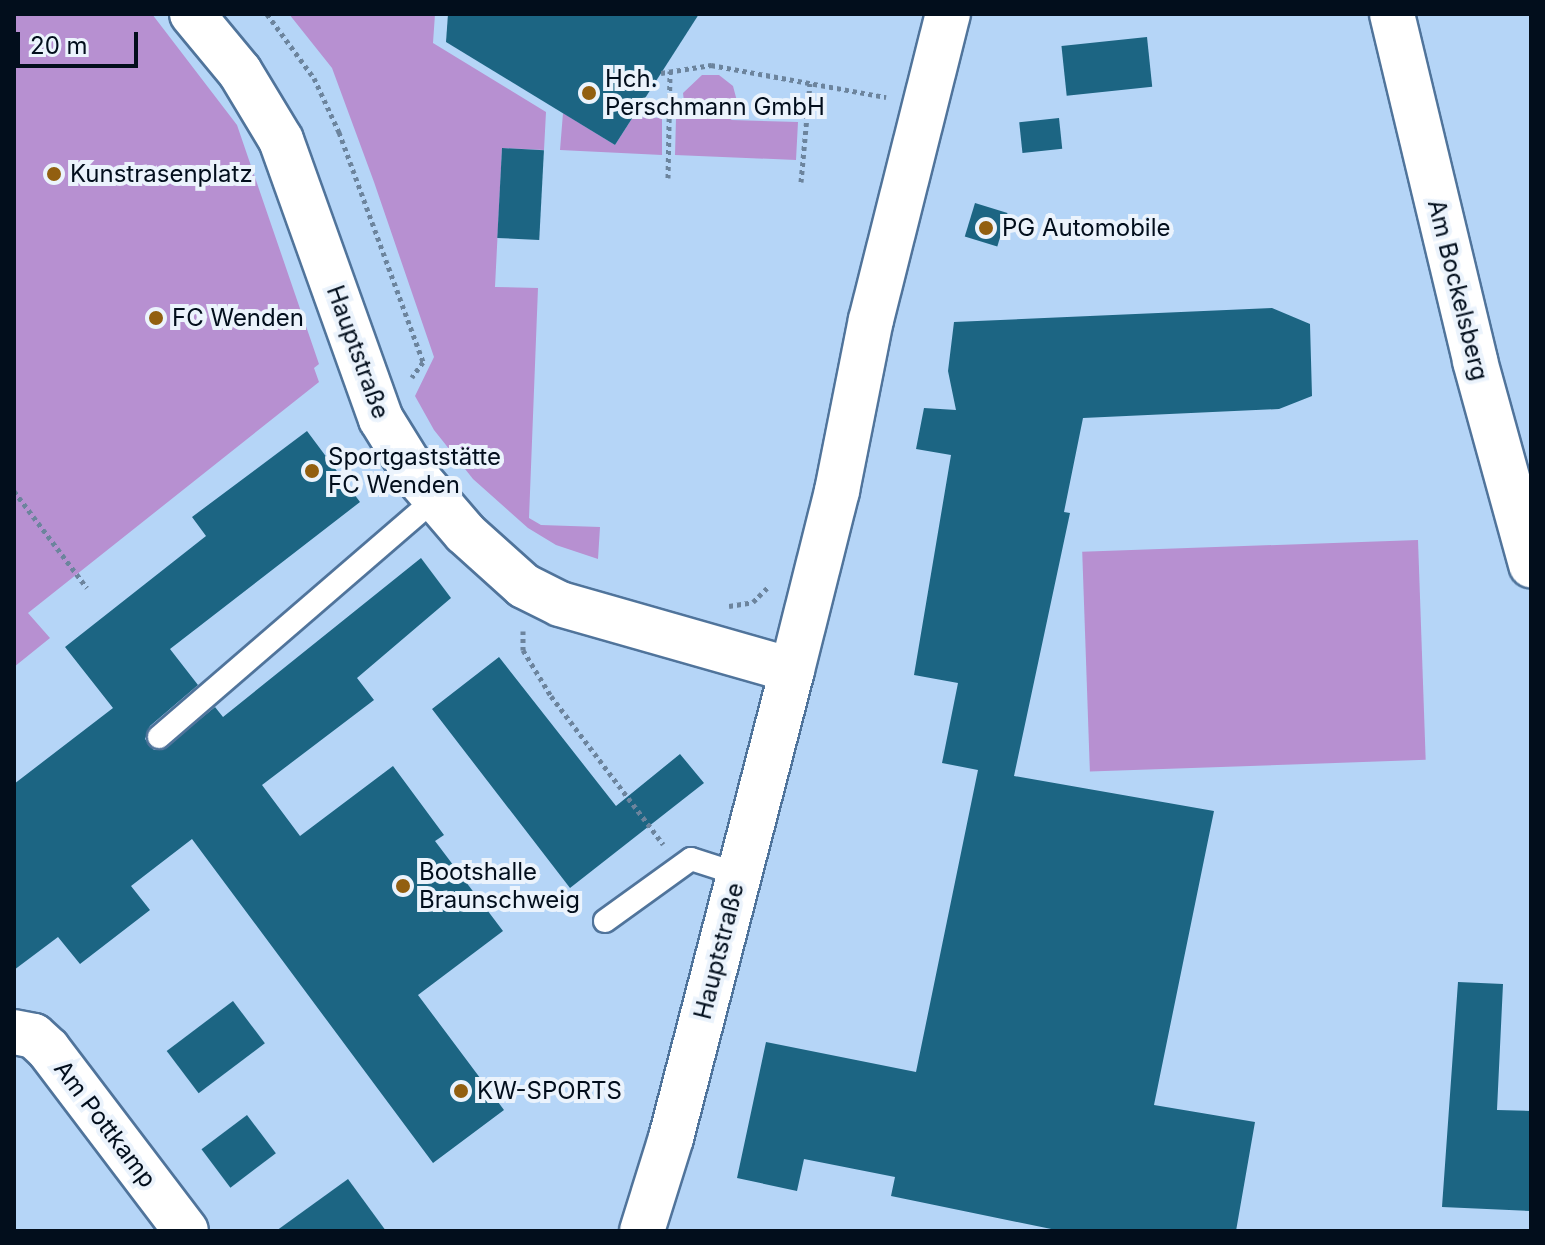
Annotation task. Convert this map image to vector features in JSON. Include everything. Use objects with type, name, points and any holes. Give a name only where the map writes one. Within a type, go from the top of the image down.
[{"type":"street","name":"Hauptstraße","points":[[192,14],[240,72],[281,140],[381,419],[435,499],[524,586],[600,618],[792,670]]},
{"type":"street","name":"Hauptstraße","points":[[642,1231],[792,670],[837,491],[871,320],[948,14]]},
{"type":"street","name":"Am Bockelsberg","points":[[1392,14],[1475,361],[1531,565]]},
{"type":"street","name":"Am Pottkamp","points":[[14,1032],[34,1036],[48,1049],[186,1231]]},
{"type":"lane","points":[[159,737],[435,499]]},
{"type":"lane","points":[[605,921],[691,859],[738,874]]},
{"type":"path","points":[[267,14],[314,78],[339,132],[423,362],[408,382]]},
{"type":"path","points":[[661,73],[711,65],[903,100]]},
{"type":"path","points":[[668,178],[670,71]]},
{"type":"path","points":[[801,182],[810,83]]},
{"type":"path","points":[[14,491],[87,588]]},
{"type":"path","points":[[716,609],[753,602],[775,580]]},
{"type":"path","points":[[524,586],[523,650],[593,753],[681,866]]},
{"type":"shaded area","name":"FC Wenden","points":[[14,14],[152,14],[237,125],[319,364],[314,368],[319,382],[28,613],[50,638],[14,667]]},
{"type":"shaded area","points":[[289,14],[435,14],[433,43],[546,112],[544,150],[502,148],[495,287],[538,288],[529,518],[541,525],[600,527],[598,559],[556,545],[528,528],[473,479],[434,430],[415,396],[434,357],[374,182],[332,68]]},
{"type":"shaded area","points":[[702,75],[719,75],[733,86],[738,105],[731,120],[798,122],[796,160],[675,155],[676,118],[686,118],[683,93]]},
{"type":"shaded area","points":[[563,113],[615,145],[633,117],[662,118],[662,155],[560,150]]},
{"type":"shaded area","points":[[1418,540],[1426,760],[1090,772],[1082,552]]},
{"type":"building","name":"Hch. Perschmann GmbH","points":[[448,14],[699,14],[615,145],[446,42]]},
{"type":"building","points":[[1147,37],[1152,87],[1067,96],[1061,46]]},
{"type":"building","points":[[1059,118],[1062,149],[1022,153],[1019,122]]},
{"type":"building","points":[[502,148],[544,150],[539,240],[497,238]]},
{"type":"building","points":[[975,203],[1008,213],[997,246],[965,236]]},
{"type":"building","points":[[1272,308],[1310,324],[1312,396],[1279,409],[1083,418],[1064,512],[1070,513],[1014,776],[1214,811],[1154,1105],[1255,1122],[1236,1231],[1061,1231],[891,1196],[895,1177],[804,1159],[797,1191],[737,1178],[766,1042],[916,1072],[978,770],[942,763],[958,683],[914,675],[951,455],[916,449],[924,408],[956,410],[948,371],[954,322]]},
{"type":"building","points":[[307,431],[360,502],[170,649],[198,685],[150,726],[145,739],[154,750],[162,750],[215,707],[223,717],[421,558],[451,598],[357,678],[374,700],[262,785],[300,836],[393,766],[444,835],[435,841],[503,931],[418,995],[504,1110],[433,1163],[192,839],[131,886],[150,910],[80,964],[58,937],[14,970],[14,784],[113,708],[65,647],[206,536],[192,517]]},
{"type":"building","points":[[499,657],[616,806],[680,754],[704,783],[570,888],[432,709]]},
{"type":"building","points":[[1458,982],[1503,984],[1497,1110],[1531,1111],[1530,1211],[1442,1207]]},
{"type":"building","points":[[233,1001],[265,1043],[199,1093],[167,1051]]},
{"type":"building","points":[[247,1115],[276,1153],[230,1188],[201,1149]]},
{"type":"building","points":[[348,1179],[386,1231],[276,1231]]},
{"type":"place","name":"Hch. Perschmann GmbH","points":[[589,93]]},
{"type":"place","name":"Kunstrasenplatz","points":[[54,174]]},
{"type":"place","name":"PG Automobile","points":[[986,228]]},
{"type":"place","name":"FC Wenden","points":[[156,318]]},
{"type":"place","name":"Sportgaststätte FC Wenden","points":[[312,471]]},
{"type":"place","name":"Bootshalle Braunschweig","points":[[403,886]]},
{"type":"place","name":"KW-SPORTS","points":[[461,1091]]}]
